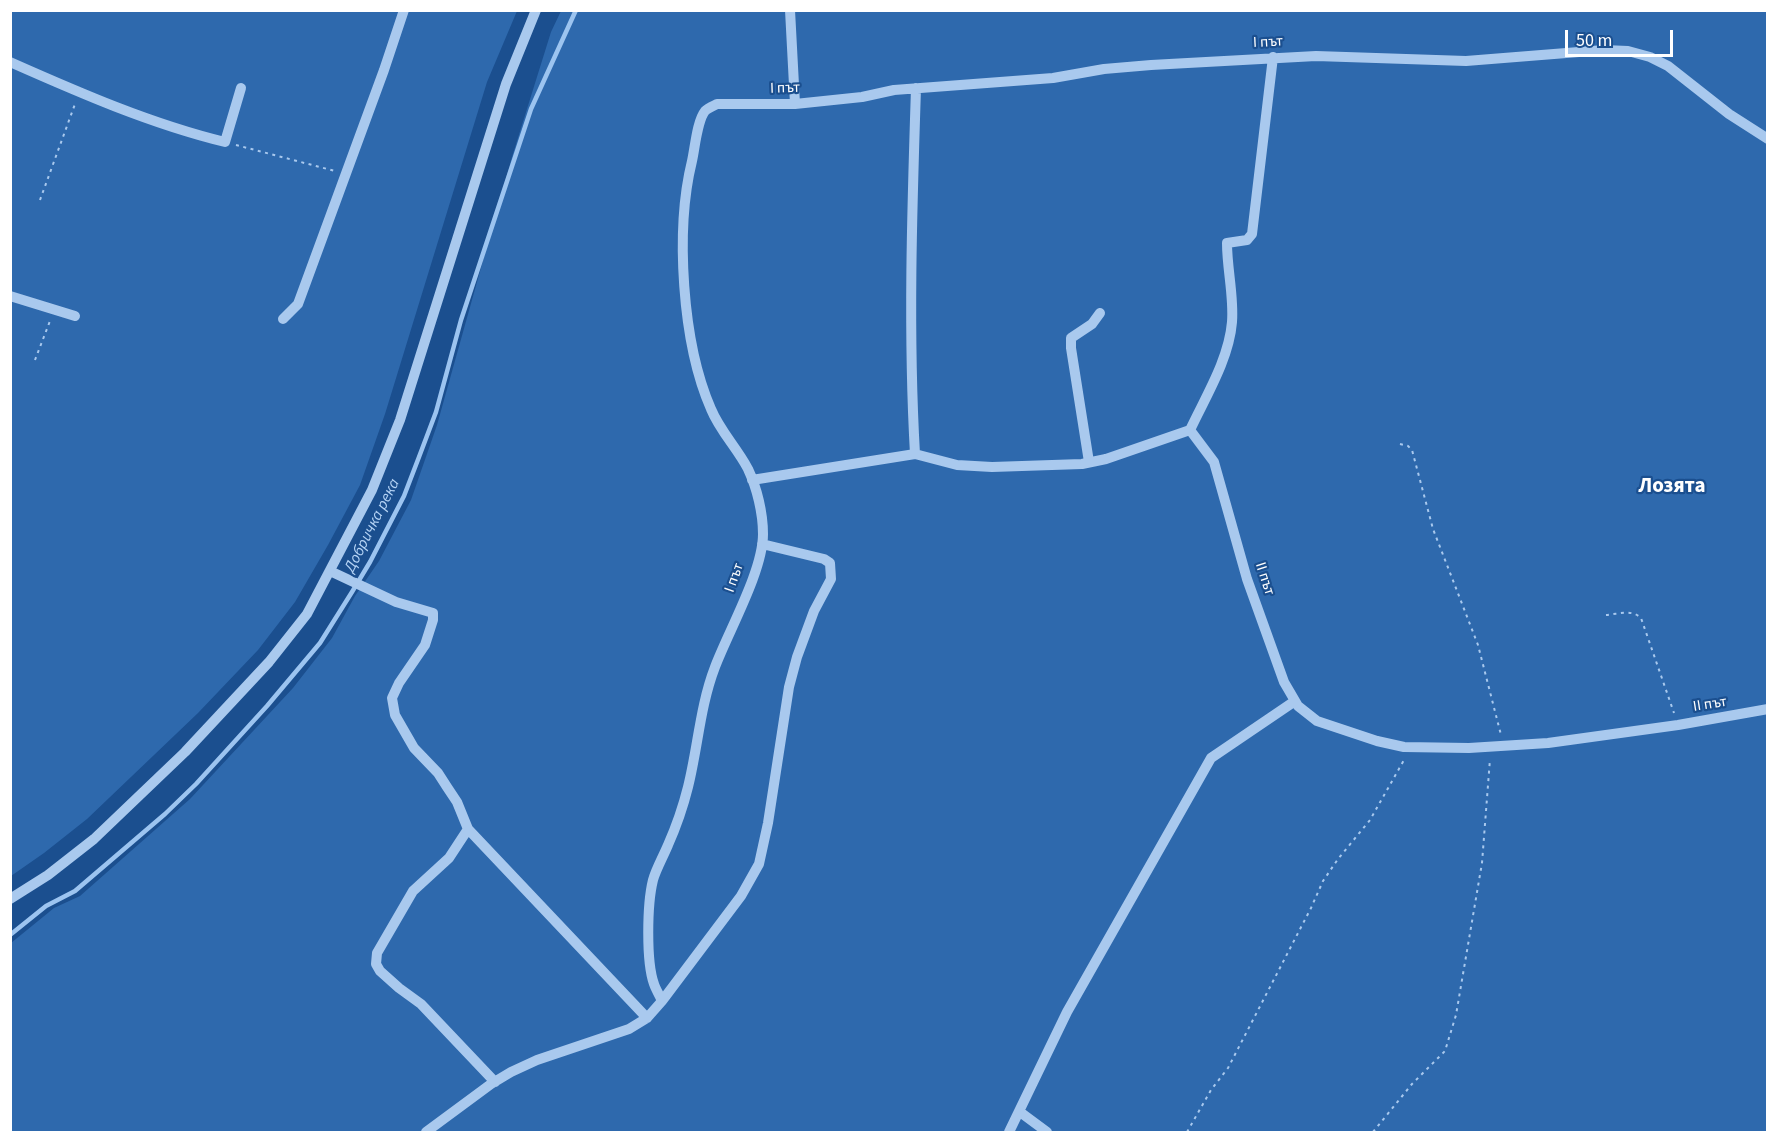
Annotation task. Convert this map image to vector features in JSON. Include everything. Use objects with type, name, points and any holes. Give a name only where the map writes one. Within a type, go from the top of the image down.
[{"type":"street","points":[[283,320],[298,304],[404,10]]},
{"type":"street","points":[[10,899],[48,875],[94,838],[185,752],[275,654],[307,614],[372,490],[400,420],[502,94],[536,10]]},
{"type":"street","points":[[790,10],[795,104]]},
{"type":"street","name":"І път","points":[[662,1001],[654,984],[650,952],[649,925],[654,879],[681,813],[701,712],[714,669],[747,593],[761,553],[763,534],[760,509],[752,480],[711,410],[696,365],[689,332],[684,270],[684,204],[694,148],[701,119],[706,109],[717,104],[795,104],[862,97],[916,87],[1053,78],[1104,69],[1150,65],[1273,57],[1348,56],[1466,61],[1604,50],[1628,51],[1650,57],[1668,66],[1729,114],[1767,139]]},
{"type":"street","points":[[752,480],[915,454],[957,465],[992,467],[1032,467],[1089,462],[1106,459],[1190,430],[1215,378],[1229,340],[1232,305],[1227,243],[1247,240],[1252,234],[1273,57]]},
{"type":"street","points":[[10,62],[79,93],[192,134],[225,142],[241,88]]},
{"type":"street","points":[[915,454],[911,382],[911,269],[916,87]]},
{"type":"street","points":[[10,296],[75,316]]},
{"type":"street","points":[[1089,462],[1071,338],[1092,324],[1100,314]]},
{"type":"street","name":"ІІ път","points":[[1190,430],[1214,462],[1247,579],[1284,682],[1298,706],[1317,721],[1377,741],[1411,747],[1491,747],[1548,743],[1678,725],[1767,709]]},
{"type":"street","points":[[426,1132],[495,1082],[537,1060],[629,1029],[647,1018],[741,896],[759,864],[768,824],[789,687],[797,657],[814,611],[831,579],[830,563],[824,559],[762,544]]},
{"type":"street","points":[[330,571],[389,598],[433,613],[433,620],[424,645],[399,682],[392,698],[394,715],[414,748],[438,773],[457,802],[468,829],[647,1018]]},
{"type":"street","points":[[1009,1132],[1067,1012],[1211,758],[1295,701]]},
{"type":"street","points":[[468,829],[448,858],[413,891],[377,953],[376,964],[399,988],[421,1004],[495,1082]]},
{"type":"street","points":[[1020,1112],[1047,1132]]},
{"type":"path","points":[[40,200],[79,93]]},
{"type":"path","points":[[225,142],[346,174]]},
{"type":"path","points":[[35,360],[54,310]]},
{"type":"path","points":[[1400,444],[1412,450],[1433,529],[1478,645],[1503,746]]},
{"type":"path","points":[[1606,615],[1637,613],[1641,618],[1678,725]]},
{"type":"path","points":[[1187,1132],[1211,1090],[1228,1068],[1323,881],[1370,820],[1411,747]]},
{"type":"path","points":[[1373,1132],[1412,1084],[1445,1051],[1450,1036],[1456,1015],[1482,863],[1491,747]]},
{"type":"shaded area","points":[[11,11],[517,11],[487,82],[385,414],[360,485],[295,602],[258,650],[198,713],[87,819],[11,876]]},
{"type":"shaded area","points":[[561,11],[1767,11],[1767,1132],[11,1132],[11,943],[54,908],[80,896],[190,799],[293,688],[332,638],[355,596],[379,561],[411,500],[437,425],[512,157],[551,32]]},
{"type":"waterway","name":"Добричка река","points":[[10,935],[46,906],[75,891],[165,814],[196,784],[267,706],[320,643],[352,592],[404,496],[436,412],[461,320],[531,109],[576,10]]},
{"type":"district","name":"Лозята","points":[[1672,487]]}]
